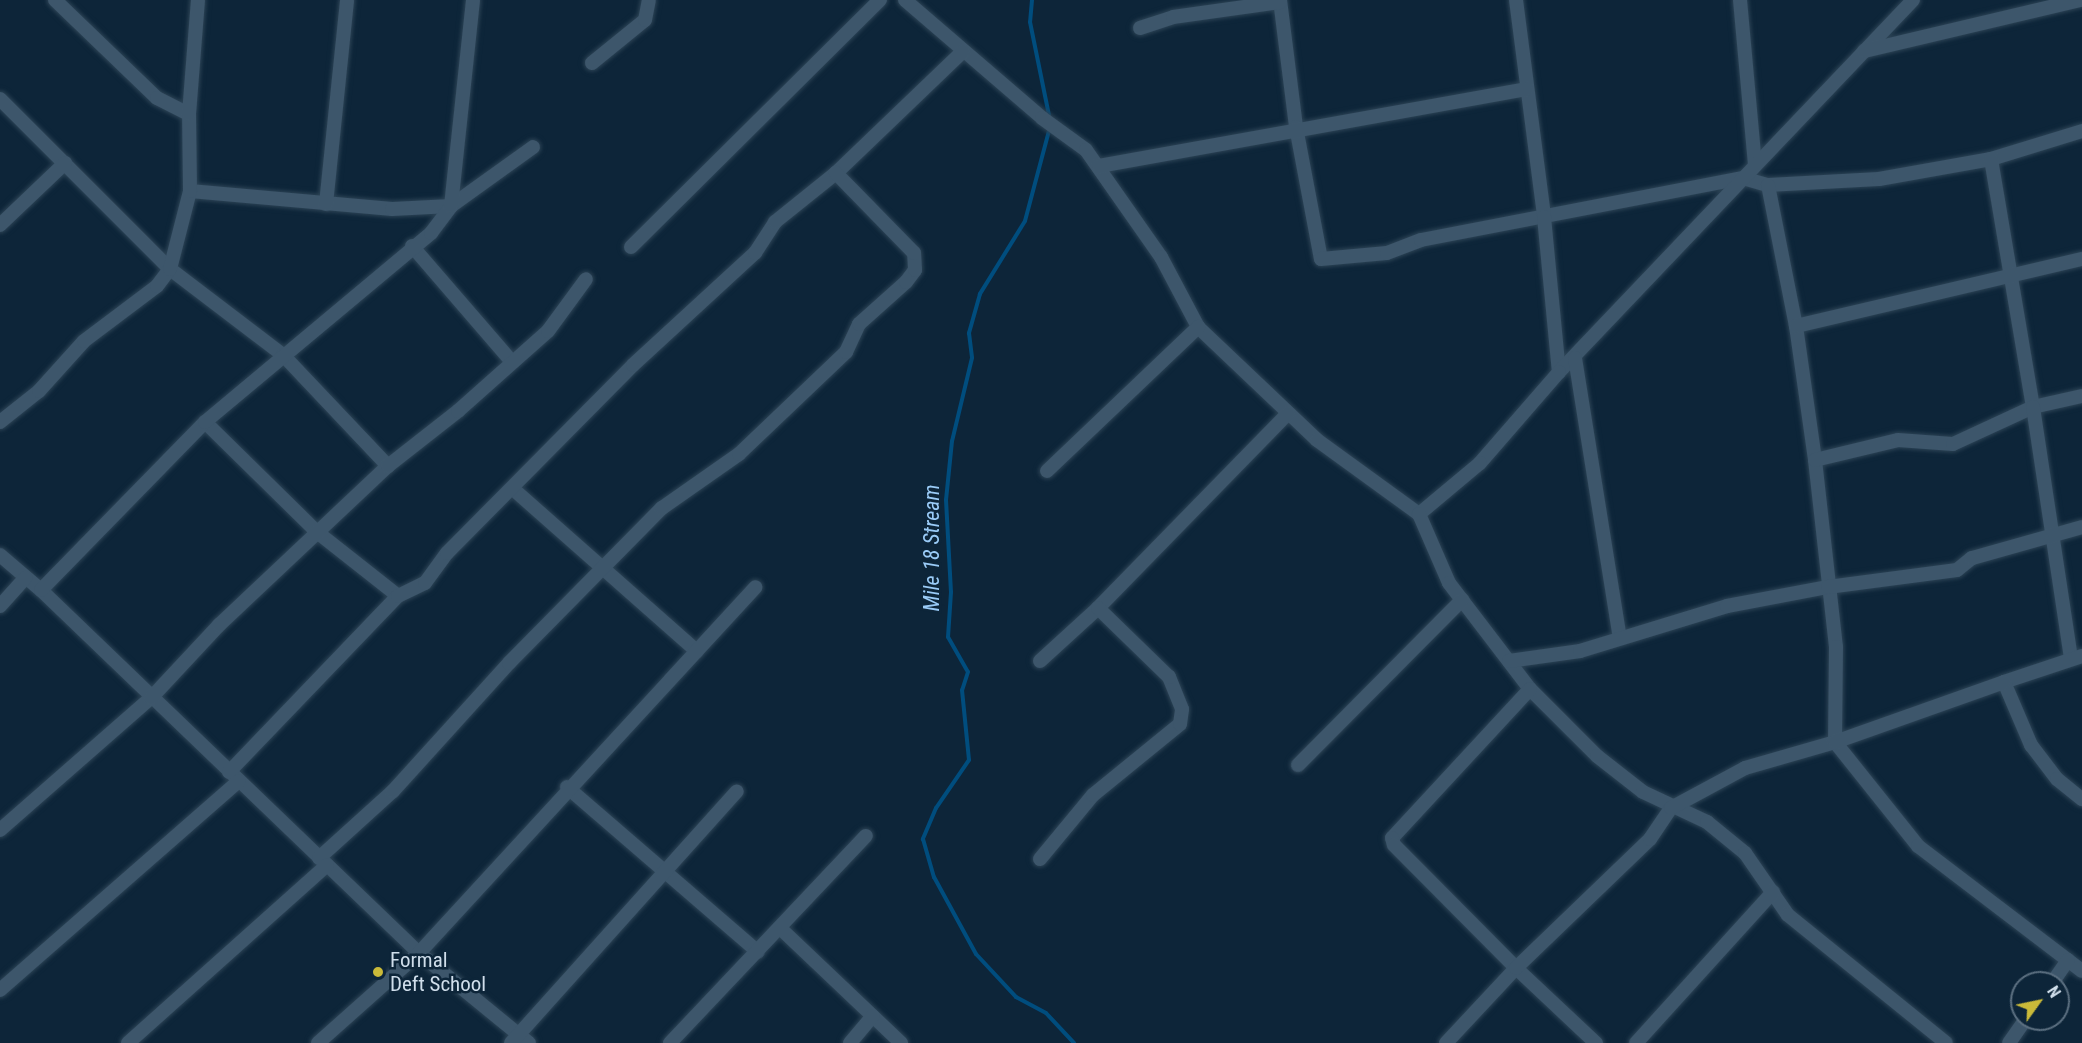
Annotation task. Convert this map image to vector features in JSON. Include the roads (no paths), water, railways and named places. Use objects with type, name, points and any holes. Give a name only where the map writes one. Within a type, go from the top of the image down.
[{"type":"street","points":[[55,0],[157,98],[189,114]]},
{"type":"street","points":[[0,422],[39,391],[84,341],[158,285],[170,268],[190,191],[189,114],[198,0]]},
{"type":"street","points":[[326,204],[348,0]]},
{"type":"street","points":[[451,206],[473,0]]},
{"type":"street","points":[[592,63],[645,20],[649,0]]},
{"type":"street","points":[[631,247],[880,0]]},
{"type":"street","points":[[905,0],[1042,118],[1076,141],[1099,166],[1161,257],[1198,327],[1331,451],[1419,514],[1449,584],[1530,689],[1597,756],[1643,792],[1671,808],[1707,822],[1745,853],[1788,915],[1946,1043]]},
{"type":"street","points":[[1516,0],[1544,217],[1559,372]]},
{"type":"street","points":[[1740,0],[1755,164]]},
{"type":"street","points":[[1419,514],[1480,463],[1559,372],[1913,0]]},
{"type":"street","points":[[1864,51],[2080,0]]},
{"type":"street","points":[[1140,28],[1173,17],[1280,1],[1296,128],[1319,258],[1387,253],[1421,240],[1743,178],[1768,185],[1879,178],[1991,159],[2082,131]]},
{"type":"street","points":[[0,990],[234,777],[398,596],[425,583],[447,553],[513,489],[633,365],[755,253],[775,222],[836,173],[963,51]]},
{"type":"street","points":[[1099,166],[1281,136],[1296,128],[1526,89]]},
{"type":"street","points":[[0,99],[170,268],[283,356],[388,466]]},
{"type":"street","points":[[41,590],[206,422],[430,233],[451,206],[532,147]]},
{"type":"street","points":[[1446,1043],[1516,968],[1650,839],[1671,808],[1745,768],[1835,742],[2077,657],[1991,159]]},
{"type":"street","points":[[0,225],[65,163]]},
{"type":"street","points":[[128,1043],[323,861],[393,791],[509,663],[604,570],[662,508],[739,454],[846,352],[859,324],[915,270],[914,254],[836,173]]},
{"type":"street","points":[[1768,185],[1796,326],[1815,460],[1836,647],[1835,742],[1918,846],[2082,971]]},
{"type":"street","points":[[190,191],[392,209],[451,206]]},
{"type":"street","points":[[412,246],[512,362]]},
{"type":"street","points":[[1796,326],[2010,277],[2082,258]]},
{"type":"street","points":[[0,830],[151,698],[219,625],[388,466],[453,416],[548,331],[586,279]]},
{"type":"street","points":[[1047,471],[1198,327]]},
{"type":"street","points":[[1575,357],[1620,638]]},
{"type":"street","points":[[1815,460],[1898,440],[1953,444],[2033,407],[2082,396]]},
{"type":"street","points":[[1040,661],[1098,608],[1288,413]]},
{"type":"street","points":[[206,422],[317,532],[398,596]]},
{"type":"street","points":[[513,489],[697,651]]},
{"type":"street","points":[[1509,661],[1580,651],[1727,606],[1828,587],[1957,570],[1972,558],[2054,532],[2082,527]]},
{"type":"street","points":[[0,555],[41,590],[151,698],[420,953],[520,1040],[737,791]]},
{"type":"street","points":[[0,606],[25,578]]},
{"type":"street","points":[[318,1043],[420,953],[567,787],[755,587]]},
{"type":"street","points":[[1298,765],[1462,600]]},
{"type":"street","points":[[1040,859],[1093,795],[1171,735],[1180,724],[1182,709],[1169,677],[1098,608]]},
{"type":"street","points":[[2004,682],[2031,745],[2057,779],[2082,799]]},
{"type":"street","points":[[1530,689],[1392,838],[1394,845],[1516,968],[1596,1043]]},
{"type":"street","points":[[567,787],[758,952]]},
{"type":"street","points":[[670,1043],[866,836]]},
{"type":"street","points":[[1636,1043],[1773,892]]},
{"type":"street","points":[[780,928],[901,1043]]},
{"type":"street","points":[[2060,971],[2068,960]]},
{"type":"street","points":[[850,1043],[873,1016]]},
{"type":"waterway","name":"Mile 18 Stream","points":[[1032,0],[1030,22],[1050,120]]},
{"type":"waterway","name":"Mile 18 Stream","points":[[1050,127],[1025,221],[980,294],[969,333],[972,358],[952,441],[946,500],[951,592],[948,637],[968,672],[962,690],[969,760],[936,808],[923,839],[934,877],[976,954],[1016,997],[1046,1013],[1074,1043]]},
{"type":"place","name":"Formal Deft School","points":[[378,972]]}]
